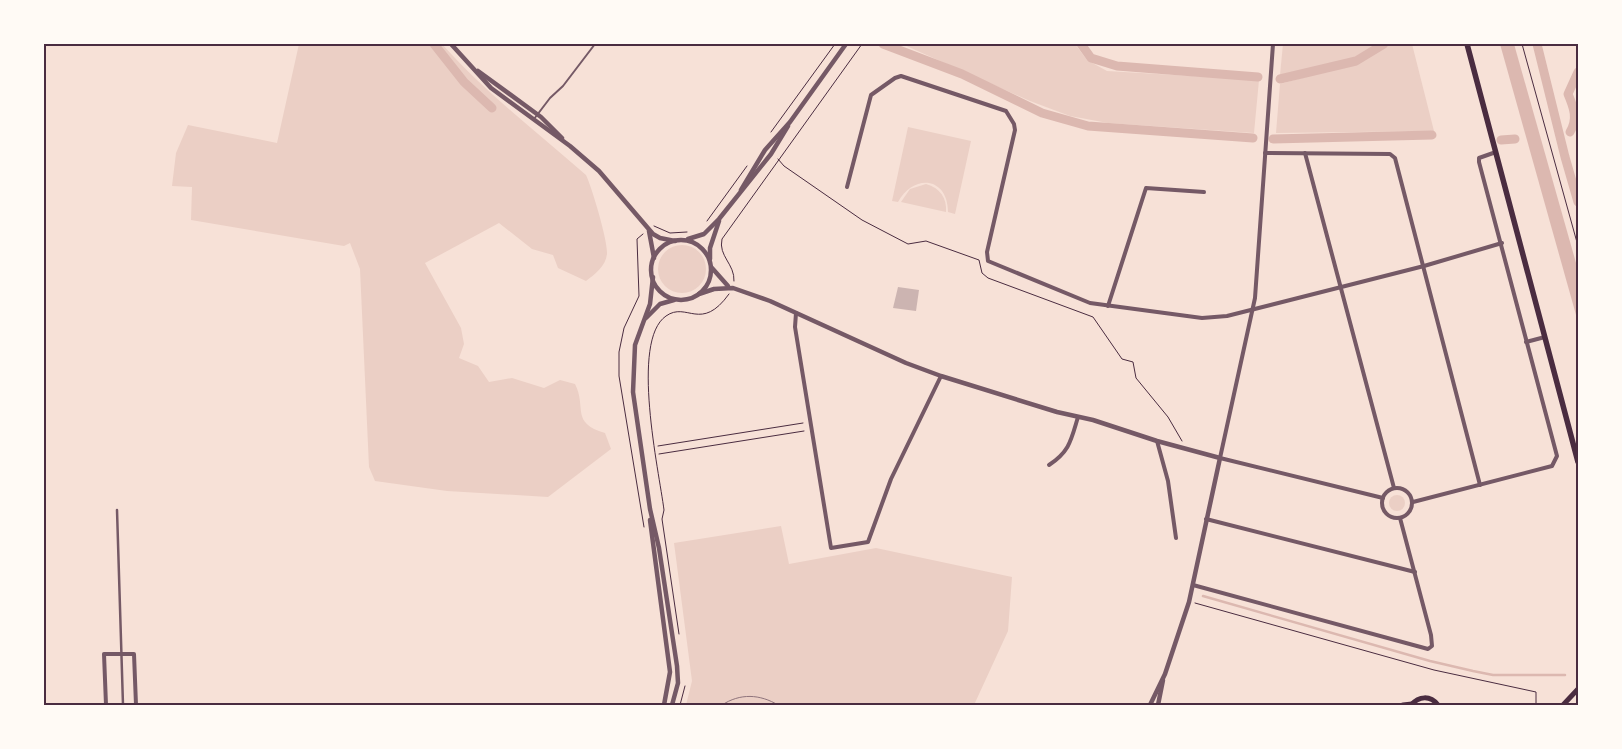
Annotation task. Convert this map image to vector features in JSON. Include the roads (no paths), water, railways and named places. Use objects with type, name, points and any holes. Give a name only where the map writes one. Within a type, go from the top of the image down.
[{"type":"main road","points":[[1467,44],[1578,462]]},
{"type":"main road","points":[[1563,705],[1578,689]]},
{"type":"main road","points":[[1403,705],[1412,705],[1420,698],[1426,698],[1438,705]]},
{"type":"street","points":[[451,44],[491,88],[532,121],[570,146]]},
{"type":"street","points":[[469,64],[537,114],[599,171],[648,230],[658,238],[684,240],[702,235],[719,219],[771,154],[790,122],[846,44]]},
{"type":"street","points":[[1158,705],[1165,674],[1193,585],[1252,310],[1273,44]]},
{"type":"street","points":[[847,187],[868,100],[871,95],[895,78],[906,77],[1006,111],[1014,124],[1015,130],[987,252],[988,261],[994,266],[1090,303],[1202,318],[1252,310],[1424,266],[1502,243]]},
{"type":"street","points":[[1413,502],[1552,466],[1557,456],[1479,158],[1496,152]]},
{"type":"street","points":[[1265,153],[1393,156],[1424,266],[1480,484]]},
{"type":"street","points":[[1305,153],[1394,488]]},
{"type":"street","points":[[1108,306],[1146,188],[1204,192]]},
{"type":"street","points":[[699,294],[710,279],[710,248],[719,219]]},
{"type":"street","points":[[648,230],[654,258],[652,289],[644,321],[635,345],[633,385],[650,509],[653,554],[670,672],[664,705]]},
{"type":"street","points":[[654,258],[660,249],[675,240]]},
{"type":"street","points":[[684,240],[701,247],[716,276],[730,287],[796,313],[906,363],[941,376],[1157,441],[1383,498]]},
{"type":"street","points":[[653,277],[665,294],[678,299]]},
{"type":"street","points":[[644,321],[660,304],[678,299],[688,299],[714,288],[730,287]]},
{"type":"street","points":[[796,313],[795,327],[831,548],[868,542],[891,479],[941,376]]},
{"type":"street","points":[[1526,342],[1545,338]]},
{"type":"street","points":[[1049,465],[1061,457],[1069,448],[1078,417]]},
{"type":"street","points":[[1157,441],[1168,481],[1176,538]]},
{"type":"street","points":[[1394,488],[1405,490],[1409,493],[1413,502],[1409,513],[1400,518],[1387,514],[1382,505],[1383,498],[1394,488]]},
{"type":"street","points":[[650,509],[660,548],[677,666],[678,683],[672,705]]},
{"type":"street","points":[[117,510],[122,705]]},
{"type":"street","points":[[1193,585],[1421,648],[1432,646],[1432,635],[1400,518]]},
{"type":"street","points":[[1206,519],[1415,572]]},
{"type":"street","points":[[106,705],[104,654],[134,654],[136,705]]},
{"type":"street","points":[[1150,705],[1165,674]]},
{"type":"lane","points":[[532,121],[563,86],[595,44]]},
{"type":"waterway","points":[[434,44],[464,82],[492,108]]},
{"type":"waterway","points":[[883,44],[962,74],[1042,113],[1088,126],[1253,138]]},
{"type":"waterway","points":[[1081,44],[1091,58],[1117,66],[1258,77]]},
{"type":"waterway","points":[[1280,79],[1356,61],[1384,44]]},
{"type":"waterway","points":[[1537,44],[1578,202]]},
{"type":"waterway","points":[[1570,132],[1574,123],[1574,113],[1568,94],[1578,72]]},
{"type":"waterway","points":[[1273,139],[1432,135]]},
{"type":"waterway","points":[[1501,140],[1515,139]]},
{"type":"waterway","points":[[1203,596],[1430,661],[1473,671],[1493,675],[1565,675]]},
{"type":"tram line","points":[[722,705],[736,698],[750,696],[771,701],[778,705]]}]
